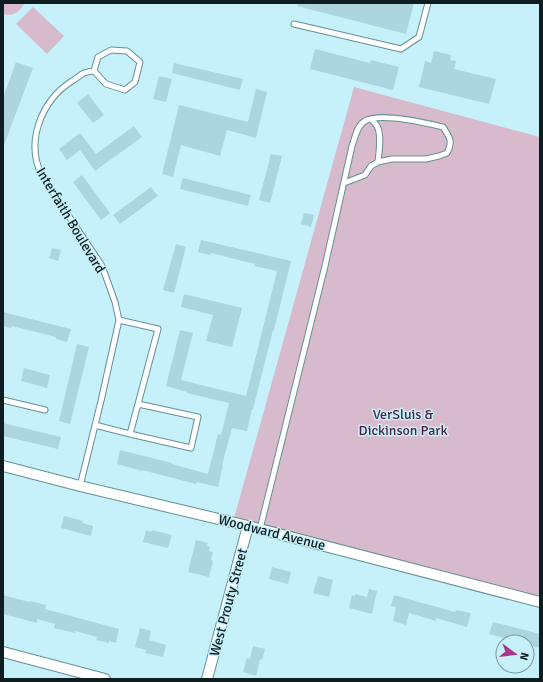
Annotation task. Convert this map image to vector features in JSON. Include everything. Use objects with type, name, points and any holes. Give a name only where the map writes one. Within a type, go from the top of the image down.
[{"type":"street","name":"Woodward Avenue","points":[[3,466],[260,529],[540,602]]},
{"type":"street","name":"West Prouty Street","points":[[207,679],[248,526]]},
{"type":"street","points":[[3,652],[105,679]]},
{"type":"lane","points":[[294,24],[401,49],[419,38],[428,3]]},
{"type":"lane","points":[[111,50],[127,51],[140,62],[135,82],[125,90],[106,84],[94,71],[98,57],[111,50]]},
{"type":"lane","name":"Interfaith Boulevard","points":[[80,486],[119,320],[115,302],[102,266],[42,176],[38,168],[35,151],[36,134],[39,123],[52,100],[67,84],[85,73],[94,71]]},
{"type":"lane","points":[[260,529],[324,273],[352,146],[357,130],[364,121],[378,117],[410,120],[443,127],[450,137],[451,145],[447,153],[426,159],[392,159],[378,162],[371,166],[365,175],[344,183]]},
{"type":"lane","points":[[371,119],[377,127],[379,133],[380,145],[378,162]]},
{"type":"lane","points":[[119,320],[158,329],[130,434]]},
{"type":"lane","points":[[3,400],[45,410]]},
{"type":"lane","points":[[95,425],[191,448],[198,417],[138,404]]},
{"type":"green space","points":[[3,3],[25,3],[16,13],[7,15],[3,14]]},
{"type":"green space","points":[[33,7],[64,36],[47,54],[16,24]]},
{"type":"green space","name":"VerSluis & Dickinson Park","points":[[354,87],[540,137],[540,602],[233,522]]},
{"type":"building","points":[[298,3],[414,3],[406,34],[297,6]]},
{"type":"building","points":[[315,49],[370,63],[371,60],[399,67],[393,90],[310,69]]},
{"type":"building","points":[[434,51],[451,55],[450,60],[456,61],[454,69],[496,79],[489,104],[419,87],[425,61],[431,63]]},
{"type":"building","points":[[16,62],[33,68],[3,145],[3,98]]},
{"type":"building","points":[[174,63],[243,79],[240,90],[172,73]]},
{"type":"building","points":[[159,76],[172,79],[166,102],[153,99]]},
{"type":"building","points":[[256,89],[267,92],[256,138],[227,130],[220,156],[181,145],[173,177],[162,174],[179,105],[248,122]]},
{"type":"building","points":[[88,94],[104,115],[93,123],[77,103]]},
{"type":"building","points":[[134,126],[142,137],[95,171],[80,150],[67,160],[59,149],[80,133],[96,154]]},
{"type":"building","points":[[271,154],[282,156],[270,203],[259,200]]},
{"type":"building","points":[[82,175],[110,213],[101,220],[73,182]]},
{"type":"building","points":[[183,178],[251,195],[248,206],[180,189]]},
{"type":"building","points":[[151,187],[158,196],[120,224],[113,215]]},
{"type":"building","points":[[304,213],[314,215],[311,227],[301,224]]},
{"type":"building","points":[[201,240],[291,261],[247,431],[232,428],[218,487],[197,482],[196,484],[117,464],[120,450],[208,474],[218,434],[221,435],[229,403],[187,393],[166,386],[180,330],[193,333],[181,380],[246,396],[277,271],[254,266],[255,264],[211,253],[210,255],[198,252]]},
{"type":"building","points":[[176,244],[186,247],[174,293],[163,290]]},
{"type":"building","points":[[52,248],[61,250],[58,261],[49,258]]},
{"type":"building","points":[[184,294],[242,308],[232,347],[206,341],[213,315],[181,307]]},
{"type":"building","points":[[3,312],[71,329],[67,342],[56,339],[56,337],[12,326],[11,328],[3,326]]},
{"type":"building","points":[[77,344],[89,347],[70,424],[59,421]]},
{"type":"building","points":[[24,368],[50,375],[47,388],[21,381]]},
{"type":"building","points":[[3,423],[61,437],[58,449],[3,436]]},
{"type":"building","points":[[64,516],[83,521],[82,523],[93,526],[91,536],[61,528]]},
{"type":"building","points":[[146,530],[172,535],[168,548],[143,542]]},
{"type":"building","points":[[196,540],[208,543],[207,546],[210,547],[209,551],[213,552],[211,560],[213,561],[209,577],[188,572]]},
{"type":"building","points":[[272,567],[291,572],[288,584],[269,579]]},
{"type":"building","points":[[318,576],[333,580],[329,597],[313,593]]},
{"type":"building","points":[[369,589],[377,591],[372,614],[349,608],[352,595],[355,596],[355,594],[367,597]]},
{"type":"building","points":[[3,595],[46,605],[45,609],[119,629],[116,643],[96,640],[97,637],[75,631],[75,633],[54,628],[55,624],[37,619],[37,623],[3,614]]},
{"type":"building","points":[[394,595],[455,612],[456,610],[471,613],[467,627],[436,618],[436,621],[409,613],[406,625],[393,621],[396,607],[391,606]]},
{"type":"building","points":[[493,622],[540,634],[540,648],[535,647],[535,634],[495,634],[495,636],[489,634]]},
{"type":"building","points":[[140,628],[151,631],[149,640],[166,645],[163,657],[145,653],[146,650],[135,647]]},
{"type":"building","points":[[253,646],[265,649],[262,660],[260,659],[256,676],[243,672],[247,658],[250,659]]}]
